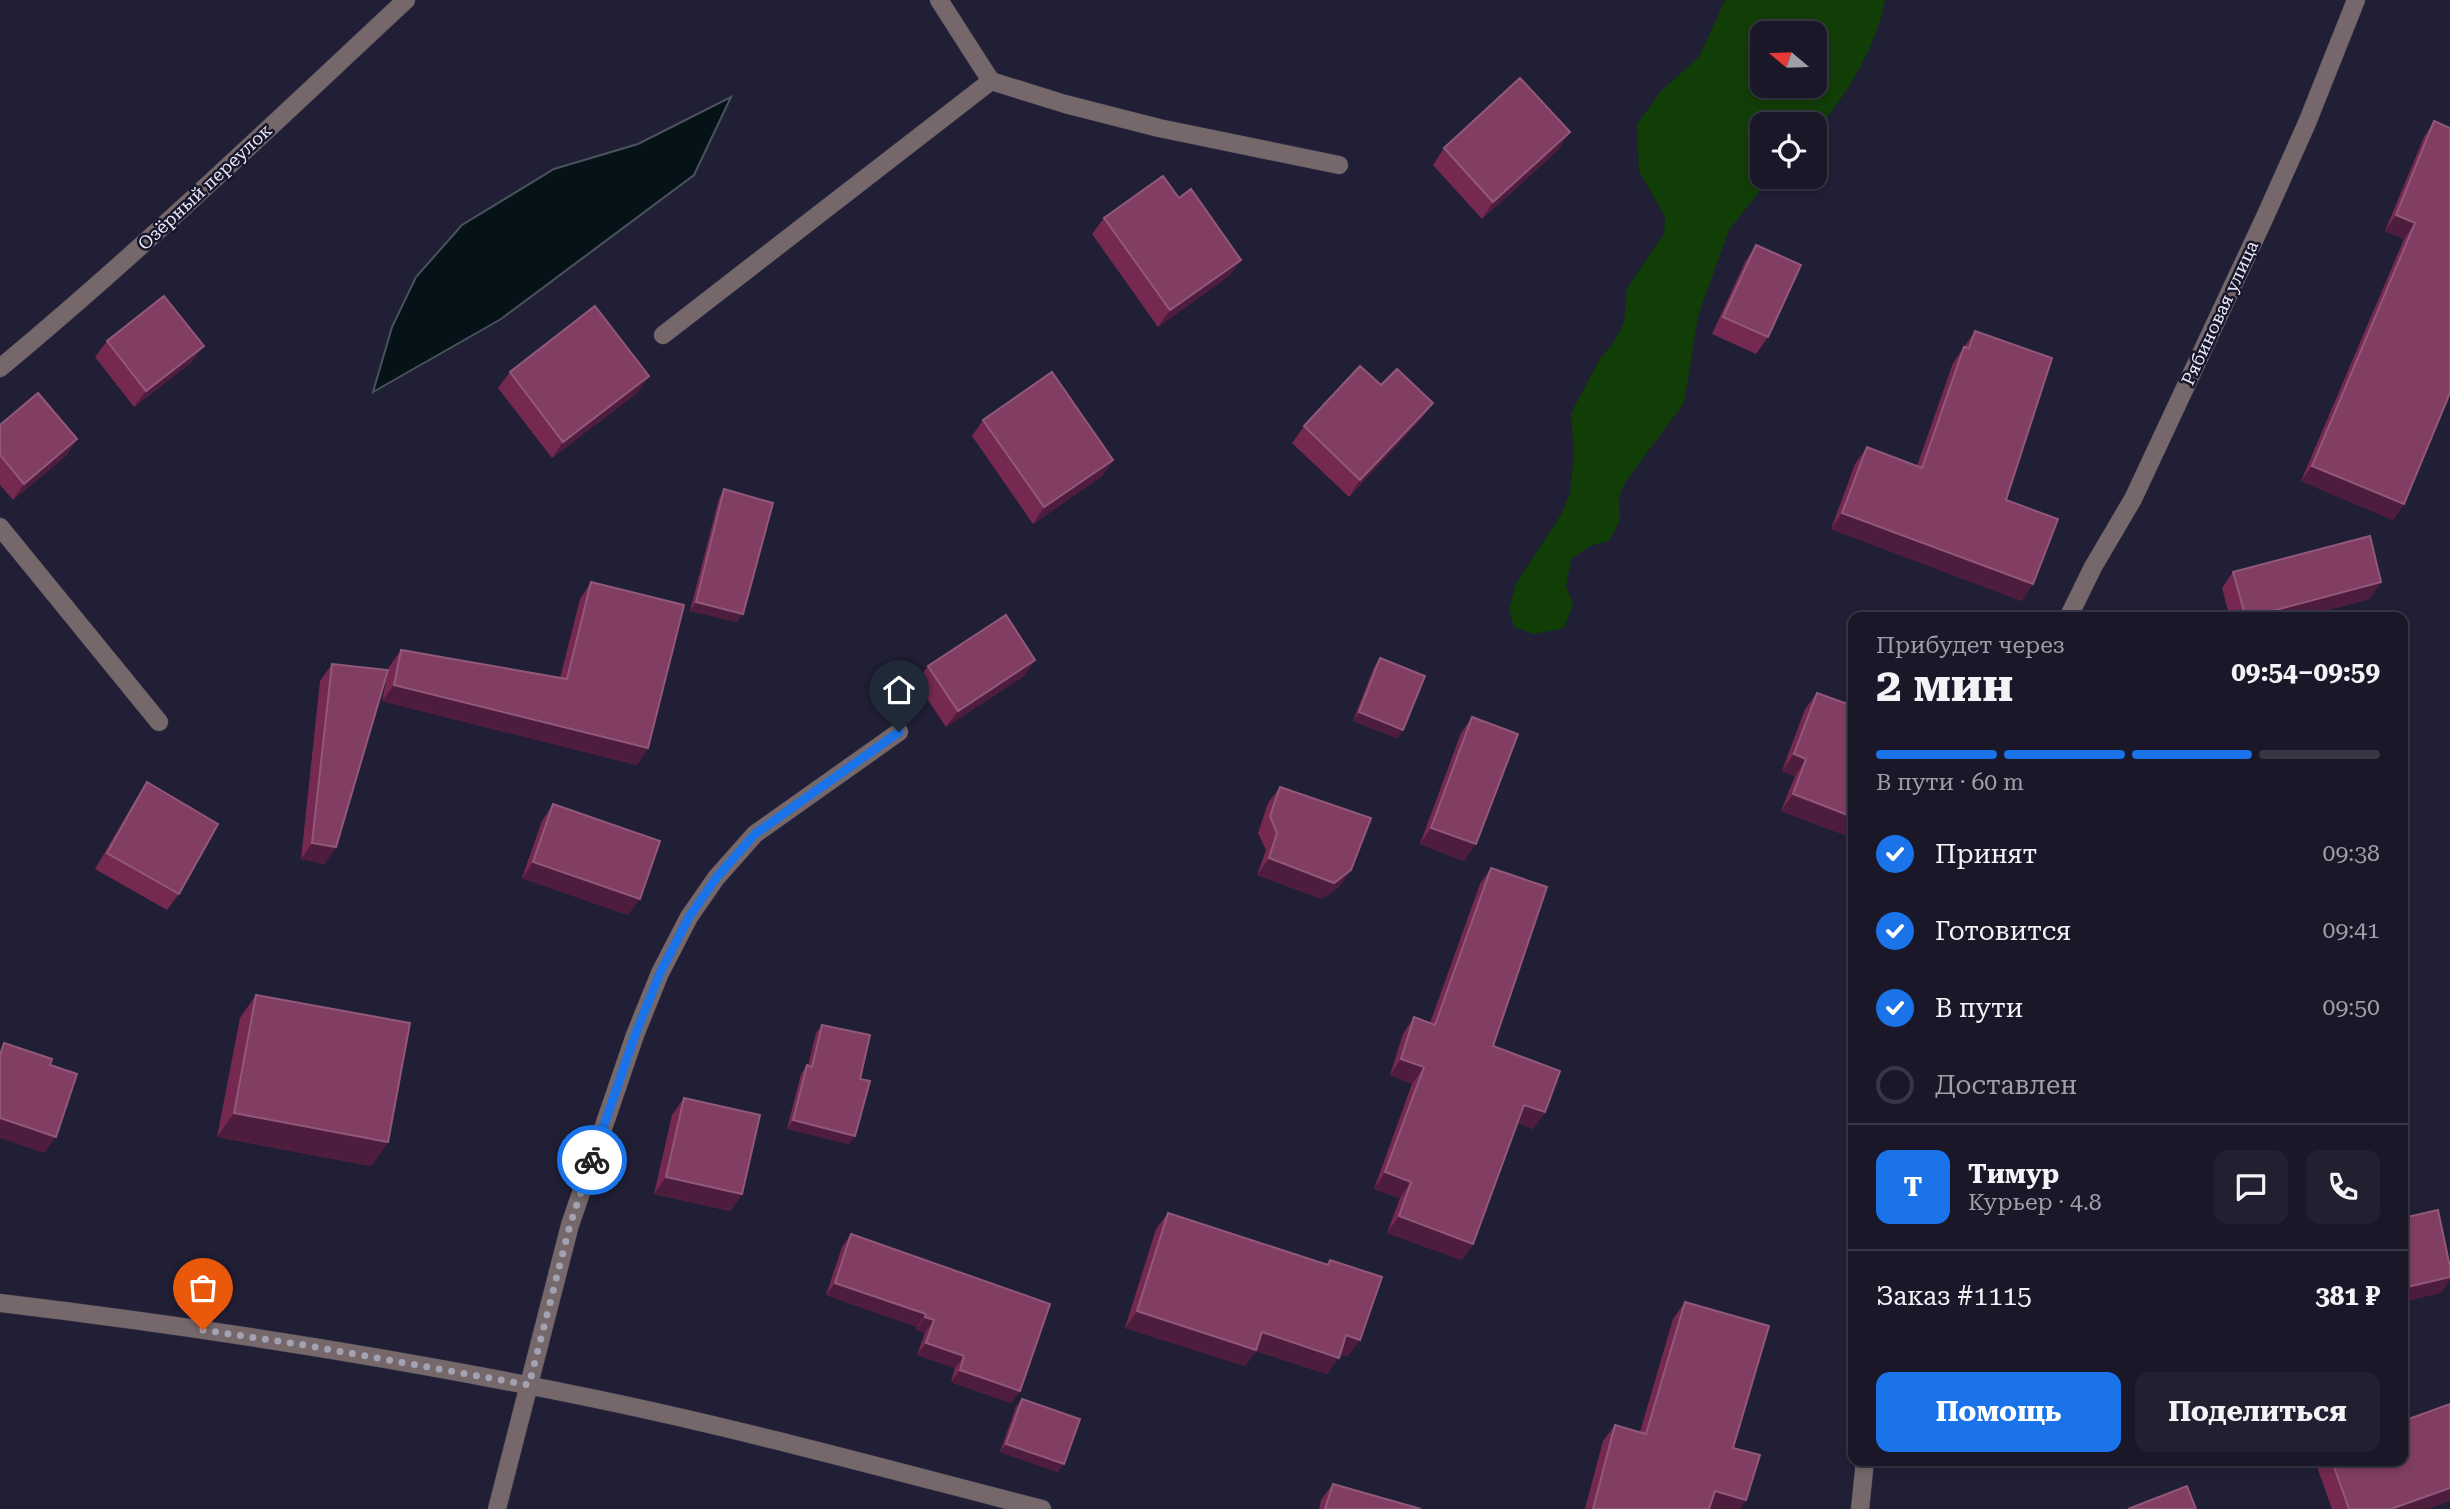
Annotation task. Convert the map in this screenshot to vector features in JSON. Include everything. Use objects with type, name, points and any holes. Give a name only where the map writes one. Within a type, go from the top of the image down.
[{"type":"street","name":"Озёрный переулок","points":[[0,368],[65,314],[227,169],[406,0]]},
{"type":"street","points":[[939,0],[991,81],[1132,121],[1339,165]]},
{"type":"street","name":"Рябиновая улица","points":[[2071,612],[2093,567],[2133,499],[2264,219],[2307,123],[2356,0]]},
{"type":"street","points":[[663,334],[991,81]]},
{"type":"street","points":[[0,527],[159,722]]},
{"type":"street","points":[[498,1509],[570,1225],[660,973],[689,917],[716,878],[755,834],[899,732]]},
{"type":"street","points":[[0,1303],[304,1345],[529,1385],[803,1448],[1042,1509]]},
{"type":"street","points":[[1860,1509],[1864,1466]]},
{"type":"green space","points":[[1725,0],[1885,0],[1868,53],[1827,118],[1827,112],[1750,112],[1750,189],[1761,189],[1729,230],[1698,316],[1684,403],[1626,481],[1619,497],[1620,520],[1609,541],[1590,546],[1571,559],[1566,586],[1573,605],[1564,628],[1534,634],[1514,627],[1509,608],[1517,582],[1562,513],[1570,492],[1574,455],[1571,413],[1601,357],[1612,345],[1624,323],[1627,288],[1664,234],[1665,217],[1639,171],[1637,124],[1661,91],[1699,57]]},
{"type":"shaded area","points":[[731,97],[694,175],[501,319],[373,392],[392,327],[416,277],[462,225],[554,169],[638,144]]},
{"type":"building","points":[[1520,78],[1570,132],[1493,202],[1444,148]]},
{"type":"building","points":[[2434,121],[2450,128],[2450,393],[2404,504],[2312,466],[2415,223],[2396,215]]},
{"type":"building","points":[[1163,176],[1179,198],[1191,189],[1241,260],[1170,310],[1104,218]]},
{"type":"building","points":[[1756,245],[1801,265],[1768,337],[1723,317]]},
{"type":"building","points":[[164,296],[204,346],[146,391],[107,341]]},
{"type":"building","points":[[595,306],[649,376],[563,442],[510,372]]},
{"type":"building","points":[[1975,331],[2052,358],[2006,500],[2058,519],[2033,584],[1842,513],[1867,447],[1922,468],[1964,347],[1969,348]]},
{"type":"building","points":[[1360,366],[1381,385],[1397,369],[1433,403],[1360,480],[1304,426]]},
{"type":"building","points":[[1052,372],[1113,460],[1044,507],[983,420]]},
{"type":"building","points":[[38,393],[77,439],[24,484],[0,455],[0,425]]},
{"type":"building","points":[[724,489],[773,503],[743,614],[696,602]]},
{"type":"building","points":[[2370,536],[2381,582],[2268,612],[2244,612],[2233,572]]},
{"type":"building","points":[[591,582],[684,605],[648,748],[394,685],[401,650],[567,679]]},
{"type":"building","points":[[1006,615],[1035,660],[958,711],[928,666]]},
{"type":"building","points":[[1380,658],[1425,676],[1403,730],[1359,712]]},
{"type":"building","points":[[332,664],[388,670],[336,847],[312,843]]},
{"type":"building","points":[[1817,693],[1848,704],[1848,815],[1793,794],[1806,759],[1794,754]]},
{"type":"building","points":[[1472,717],[1518,734],[1476,844],[1431,828]]},
{"type":"building","points":[[147,782],[218,824],[179,894],[107,853]]},
{"type":"building","points":[[1280,787],[1371,818],[1351,870],[1334,883],[1269,858],[1277,833],[1270,816]]},
{"type":"building","points":[[553,804],[660,841],[640,899],[533,862]]},
{"type":"building","points":[[1491,868],[1547,887],[1493,1046],[1560,1071],[1545,1112],[1524,1105],[1473,1244],[1399,1216],[1411,1182],[1385,1172],[1424,1067],[1401,1059],[1414,1017],[1435,1025]]},
{"type":"building","points":[[256,995],[410,1023],[388,1142],[234,1113]]},
{"type":"building","points":[[822,1025],[870,1035],[860,1079],[870,1081],[855,1136],[793,1120],[807,1065],[812,1067]]},
{"type":"building","points":[[4,1043],[52,1059],[50,1065],[77,1074],[56,1137],[0,1118],[0,1055]]},
{"type":"building","points":[[684,1098],[760,1115],[742,1194],[666,1177]]},
{"type":"building","points":[[2438,1210],[2450,1277],[2408,1287],[2408,1217]]},
{"type":"building","points":[[1168,1213],[1328,1265],[1330,1260],[1382,1277],[1360,1340],[1346,1335],[1339,1358],[1262,1332],[1256,1350],[1137,1311]]},
{"type":"building","points":[[851,1234],[1050,1304],[1020,1391],[960,1370],[964,1356],[926,1343],[934,1320],[925,1317],[926,1314],[835,1283]]},
{"type":"building","points":[[1685,1302],[1769,1326],[1733,1448],[1760,1455],[1746,1500],[1715,1491],[1709,1509],[1593,1509],[1615,1425],[1646,1434]]},
{"type":"building","points":[[1022,1399],[1080,1419],[1064,1464],[1006,1444]]},
{"type":"building","points":[[2450,1404],[2450,1488],[2391,1509],[2349,1509],[2334,1466],[2408,1466],[2408,1419]]},
{"type":"building","points":[[1333,1484],[1421,1509],[1325,1509]]},
{"type":"building","points":[[2187,1486],[2196,1509],[2128,1509]]},
{"type":"way so far","points":[[203,1330],[529,1385],[570,1225],[592,1160]]},
{"type":"route","points":[[592,1160],[635,1035],[660,973],[689,917],[716,878],[755,834],[899,732]]}]
